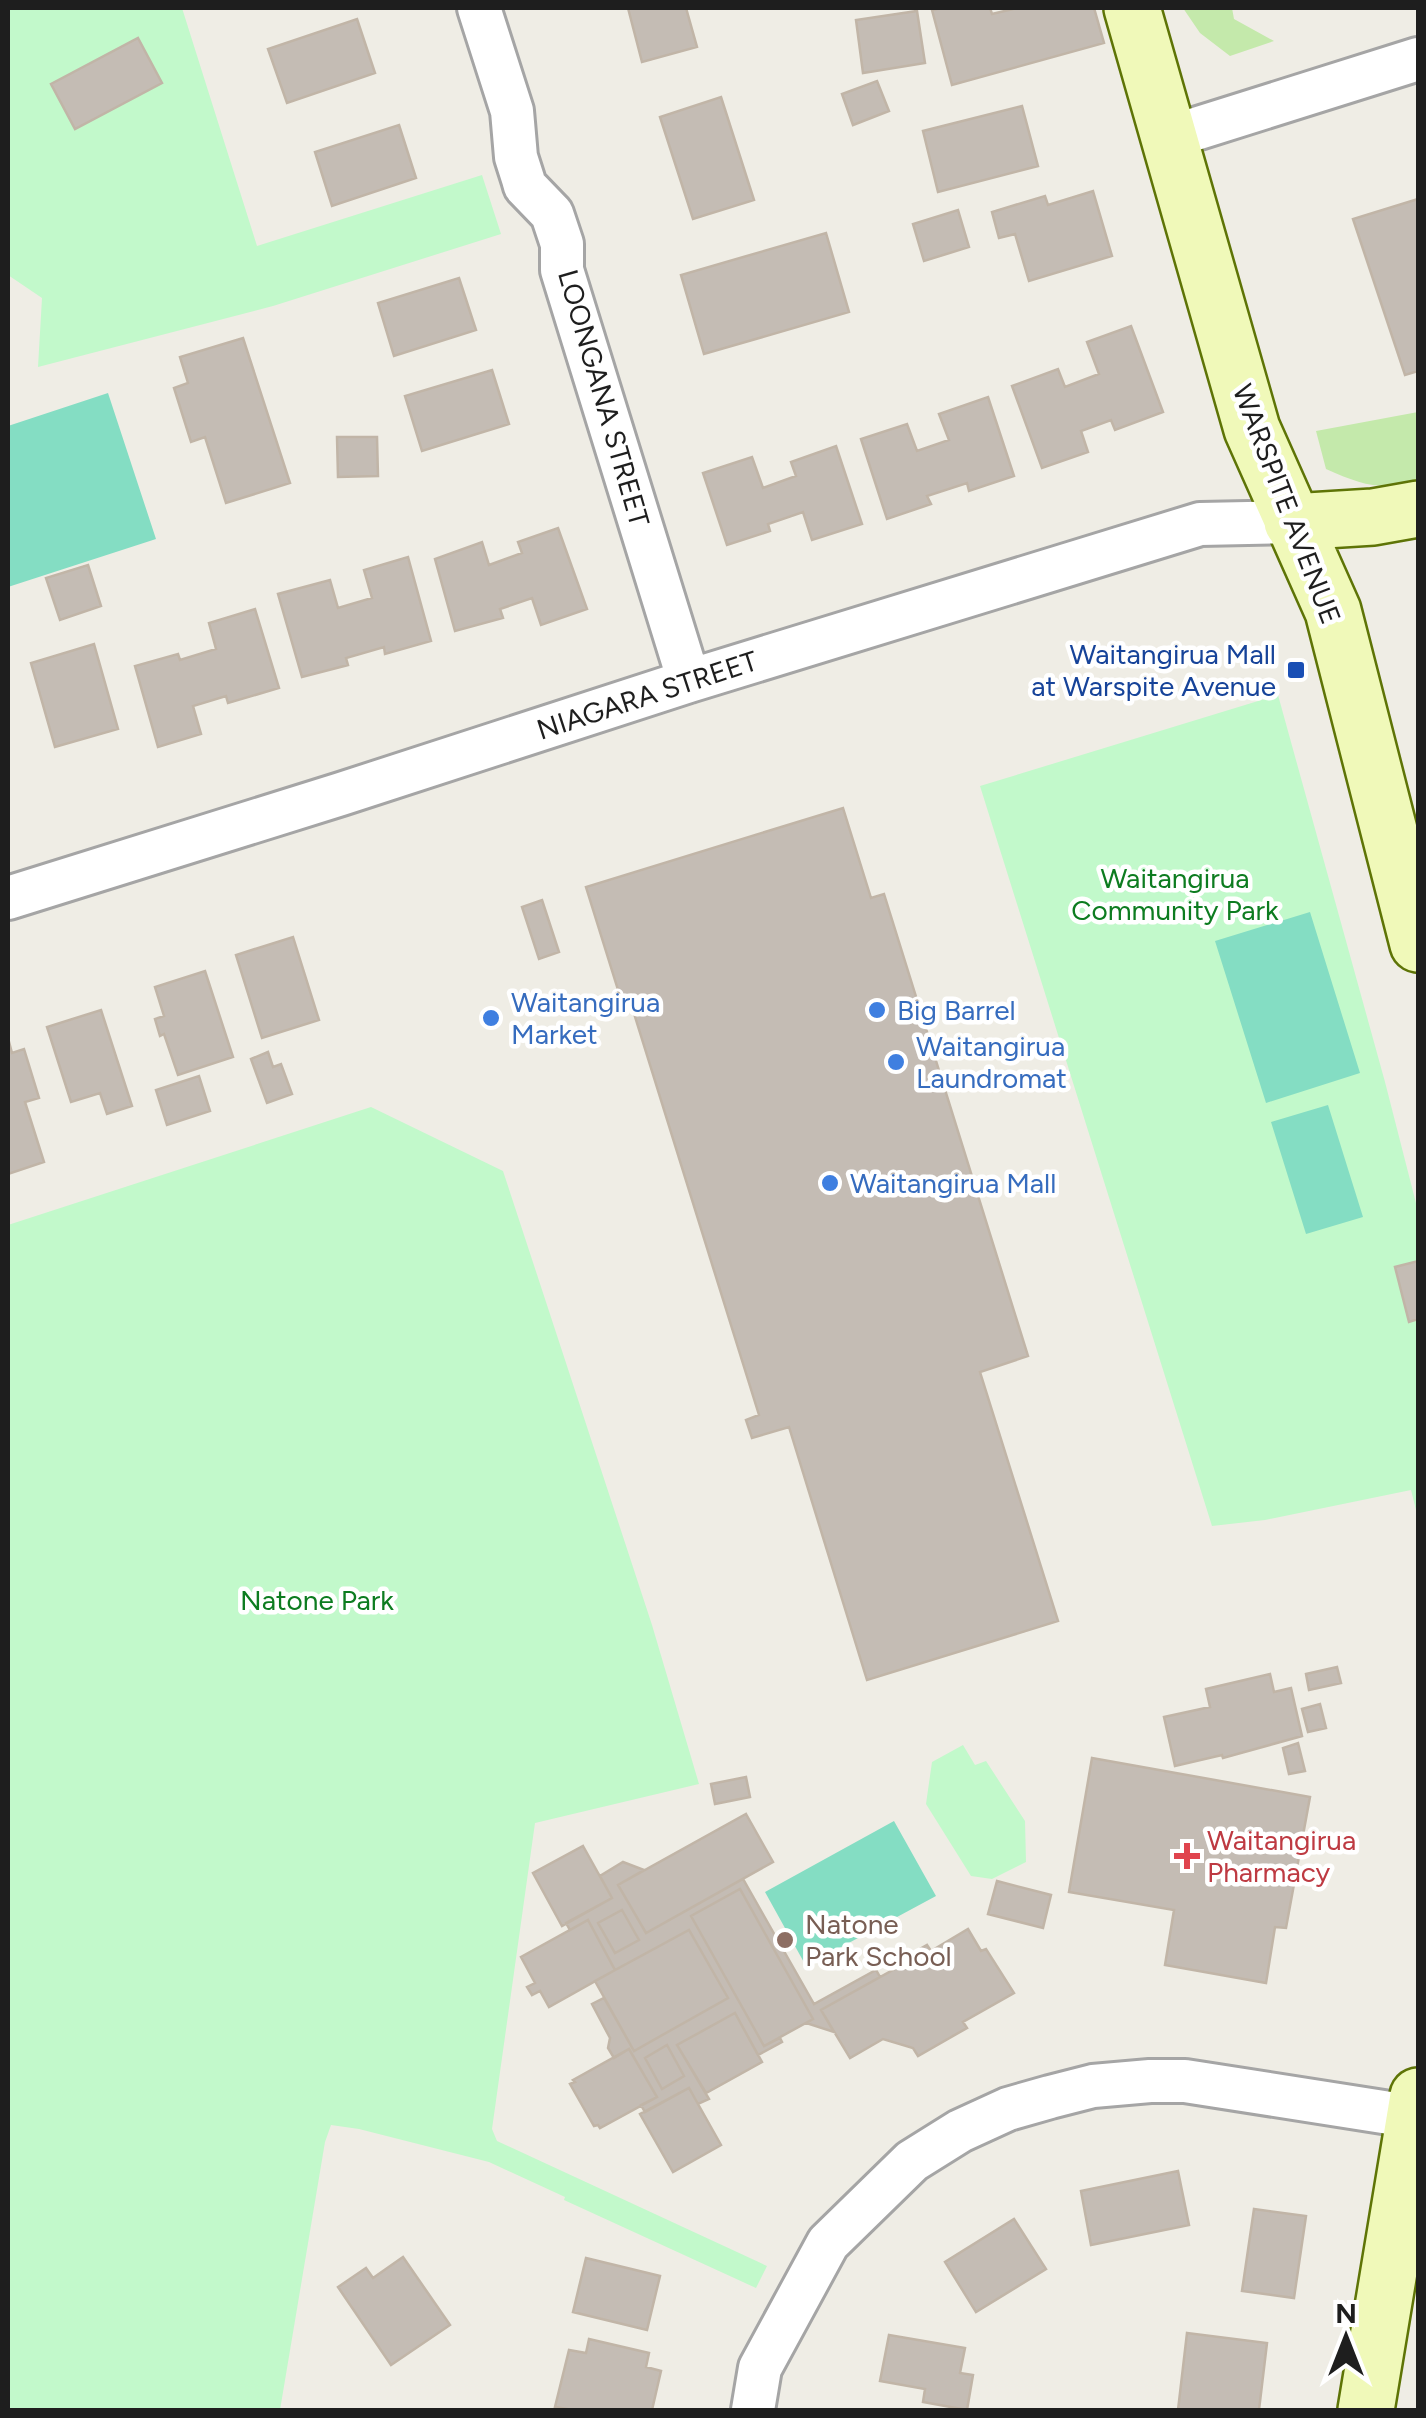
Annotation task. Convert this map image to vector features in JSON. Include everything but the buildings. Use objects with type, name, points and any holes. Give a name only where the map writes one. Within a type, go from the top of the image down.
[{"type":"main road","name":"WARSPITE AVENUE","points":[[1132,8],[1252,428],[1332,611],[1418,944]]},
{"type":"main road","points":[[1292,522],[1418,510]]},
{"type":"main road","points":[[1366,2410],[1417,2107]]},
{"type":"street","name":"LOONGANA STREET","points":[[480,8],[512,111],[516,158],[525,186],[552,214],[562,244],[562,270],[689,681]]},
{"type":"street","points":[[1170,136],[1418,58]]},
{"type":"street","name":"NIAGARA STREET","points":[[8,898],[689,681],[1200,524],[1292,522]]},
{"type":"street","points":[[754,2410],[760,2368],[828,2242],[912,2161],[960,2131],[1050,2096],[1093,2086],[1150,2082],[1185,2082],[1417,2107]]},
{"type":"green space","points":[[8,8],[182,8],[257,246],[482,175],[501,234],[273,306],[38,367],[42,298],[8,275]]},
{"type":"green space","points":[[1183,8],[1232,8],[1234,19],[1274,41],[1230,56],[1200,33]]},
{"type":"green space","points":[[108,393],[156,539],[8,587],[8,426]]},
{"type":"green space","points":[[1418,412],[1418,483],[1370,485],[1326,469],[1316,431]]},
{"type":"green space","name":"Waitangirua Community Park","points":[[1278,695],[1418,1211],[1418,1518],[1411,1490],[1265,1520],[1212,1526],[980,786]]},
{"type":"green space","points":[[1310,912],[1360,1073],[1266,1103],[1215,941]]},
{"type":"green space","points":[[1328,1105],[1363,1217],[1306,1234],[1271,1122]]},
{"type":"green space","name":"Natone Park","points":[[371,1107],[503,1171],[652,1625],[699,1784],[535,1823],[492,2129],[497,2141],[767,2266],[756,2288],[489,2162],[331,2125],[280,2410],[8,2410],[8,1225]]},
{"type":"green space","points":[[963,1745],[975,1765],[986,1761],[1025,1821],[1026,1862],[992,1879],[971,1876],[926,1804],[932,1762]]},
{"type":"green space","points":[[894,1821],[936,1896],[806,1966],[765,1892]]},
{"type":"place","name":"Waitangirua Mall at Warspite Avenue","points":[[1296,670]]},
{"type":"place","name":"Big Barrel","points":[[877,1010]]},
{"type":"place","name":"Waitangirua Market","points":[[491,1018]]},
{"type":"place","name":"Waitangirua Laundromat","points":[[896,1062]]},
{"type":"place","name":"Waitangirua Mall","points":[[830,1183]]},
{"type":"place","name":"Waitangirua Pharmacy","points":[[1187,1856]]},
{"type":"place","name":"Natone Park School","points":[[785,1940]]}]
